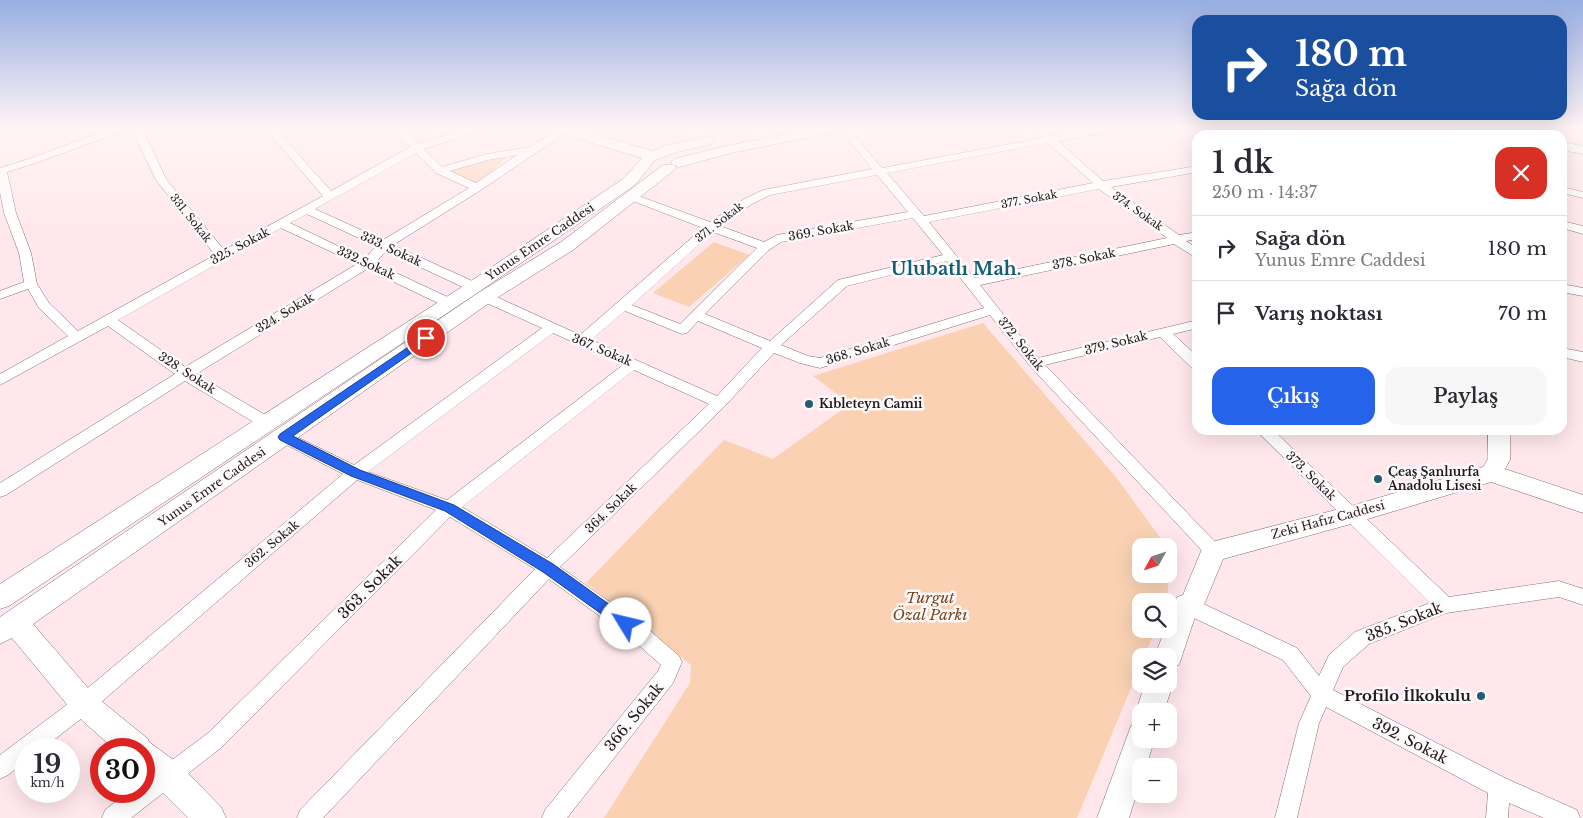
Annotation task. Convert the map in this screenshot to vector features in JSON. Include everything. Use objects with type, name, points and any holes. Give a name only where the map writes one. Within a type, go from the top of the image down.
[{"type":"main road","name":"Yunus Emre Caddesi","points":[[7,627],[284,437],[655,164]]},
{"type":"main road","name":"Yunus Emre Caddesi","points":[[0,598],[449,303],[480,292],[567,246],[629,196],[657,164]]},
{"type":"main road","points":[[1499,435],[1499,460],[1491,473],[1583,504]]},
{"type":"main road","name":"Zeki Hafız Caddesi","points":[[1213,551],[1351,515],[1491,473]]},
{"type":"main road","points":[[1172,648],[1186,605],[1192,604],[1213,551]]},
{"type":"main road","points":[[7,627],[84,704],[124,738]]},
{"type":"main road","points":[[1113,818],[1137,748]]},
{"type":"main road","points":[[155,764],[210,818]]},
{"type":"street","points":[[21,164],[0,171],[5,215],[25,253],[31,284],[44,305],[77,338]]},
{"type":"street","name":"331. Sokak","points":[[154,164],[161,180],[222,256]]},
{"type":"street","points":[[301,164],[329,196]]},
{"type":"street","name":"325. Sokak","points":[[0,380],[388,164]]},
{"type":"street","points":[[433,164],[440,171],[477,188]]},
{"type":"street","points":[[440,171],[463,164]]},
{"type":"street","name":"324. Sokak","points":[[0,491],[186,374],[367,264],[384,245],[477,188],[511,164]]},
{"type":"street","name":"372. Sokak","points":[[873,164],[918,217],[1035,363],[1213,551]]},
{"type":"street","name":"371. Sokak","points":[[581,342],[710,226],[742,204],[767,192],[914,164]]},
{"type":"street","name":"374. Sokak","points":[[1077,164],[1101,185],[1192,250]]},
{"type":"street","name":"377. Sokak","points":[[918,217],[1192,170]]},
{"type":"street","points":[[1567,191],[1583,195]]},
{"type":"street","points":[[629,196],[765,247]]},
{"type":"street","name":"333. Sokak","points":[[308,210],[480,292]]},
{"type":"street","name":"369. Sokak","points":[[623,306],[682,330],[765,247],[778,239],[918,217]]},
{"type":"street","name":"332.Sokak","points":[[282,224],[449,303]]},
{"type":"street","points":[[1567,225],[1583,230]]},
{"type":"street","name":"378. Sokak","points":[[971,283],[1192,236]]},
{"type":"street","name":"364. Sokak","points":[[308,818],[548,568],[719,403],[772,346],[843,283],[950,257]]},
{"type":"street","points":[[0,295],[31,284]]},
{"type":"street","points":[[1567,289],[1583,292]]},
{"type":"street","name":"367. Sokak","points":[[480,292],[581,342],[719,403]]},
{"type":"street","name":"368. Sokak","points":[[697,316],[805,360],[820,363],[993,310]]},
{"type":"street","name":"328. Sokak","points":[[109,320],[186,374],[267,422]]},
{"type":"street","name":"379. Sokak","points":[[1035,363],[1192,325]]},
{"type":"street","name":"362. Sokak","points":[[0,768],[84,704],[356,473],[551,328]]},
{"type":"street","points":[[1163,332],[1192,360]]},
{"type":"street","points":[[1567,353],[1583,358]]},
{"type":"street","name":"363. Sokak","points":[[113,818],[215,740],[449,508],[633,364]]},
{"type":"street","name":"373. Sokak","points":[[1269,435],[1445,605]]},
{"type":"street","name":"366. Sokak","points":[[284,437],[356,473],[449,508],[548,568],[642,635],[672,662],[666,677],[553,818]]},
{"type":"street","name":"385. Sokak","points":[[1286,818],[1309,723],[1336,661],[1362,638],[1445,605],[1558,589],[1583,597]]},
{"type":"street","name":"392. Sokak","points":[[1186,605],[1290,654],[1322,695],[1499,787],[1569,818]]},
{"type":"street","points":[[1497,818],[1499,787]]},
{"type":"green space","points":[[473,164],[499,164],[477,186],[446,172]]},
{"type":"green space","points":[[714,242],[749,255],[689,307],[653,293]]},
{"type":"green space","name":"Turgut Özal Parkı","points":[[983,323],[1116,477],[1160,538],[1132,538],[1132,583],[1168,583],[1168,593],[1132,593],[1132,638],[1152,638],[1148,648],[1132,648],[1132,686],[1077,818],[604,818],[690,683],[691,665],[586,583],[724,440],[773,459],[850,404],[813,376]]},
{"type":"place","name":"Kıbleteyn Camii","points":[[809,404]]},
{"type":"place","name":"Çeaş Şanlıurfa Anadolu Lisesi","points":[[1378,479]]},
{"type":"place","name":"Profilo İlkokulu","points":[[1481,696]]},
{"type":"district","name":"Ulubatlı Mah.","points":[[956,269]]},
{"type":"route","points":[[426,338],[284,437],[356,473],[449,508],[548,568],[626,624]]}]
